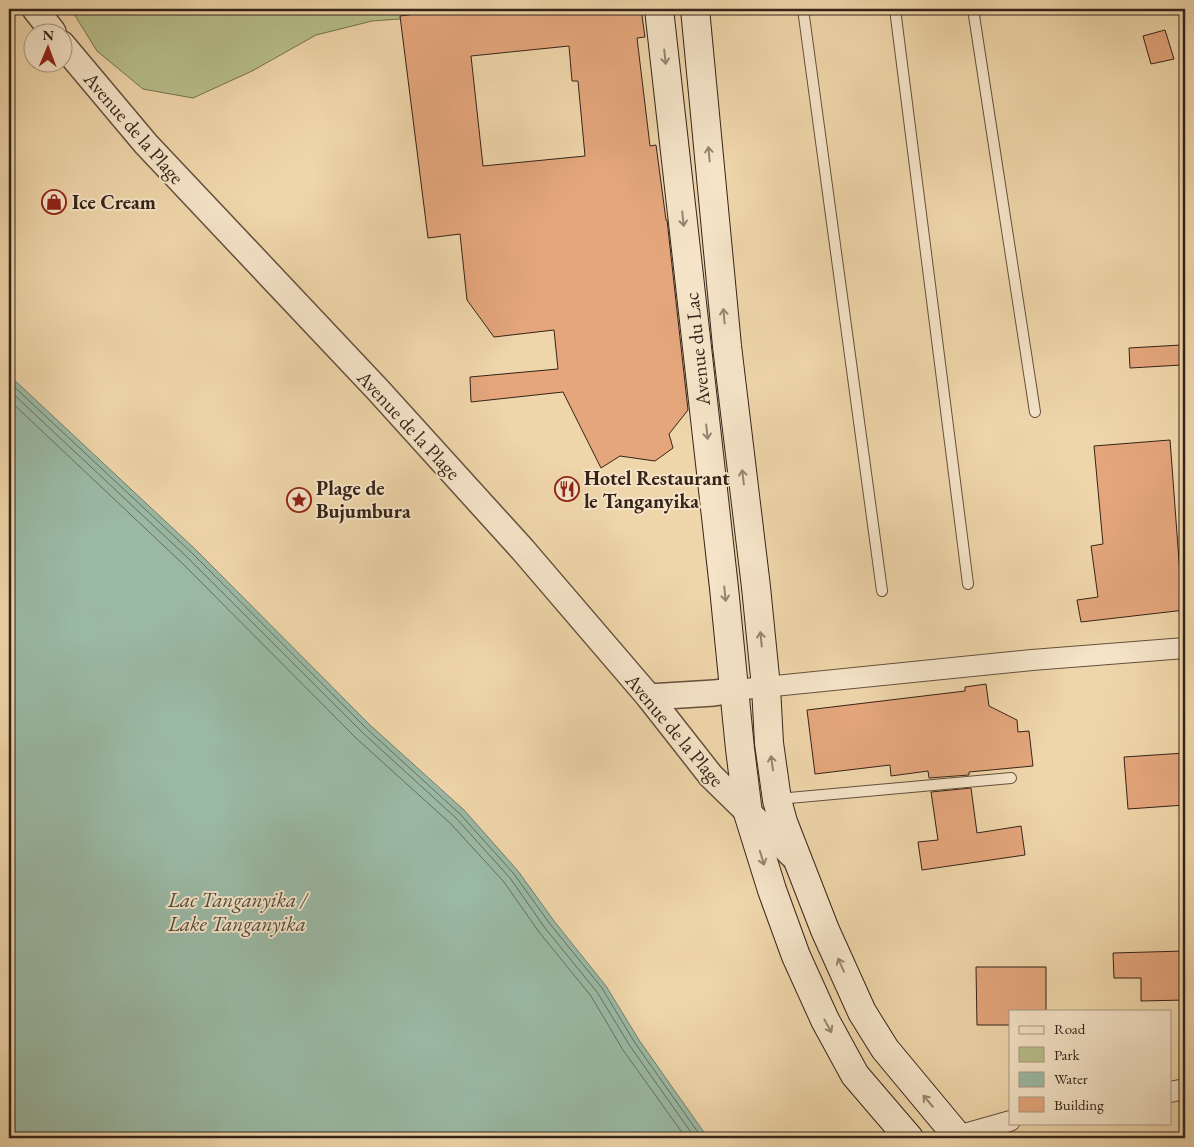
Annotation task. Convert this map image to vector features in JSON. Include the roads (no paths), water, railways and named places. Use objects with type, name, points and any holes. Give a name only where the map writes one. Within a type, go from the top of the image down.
[{"type":"main road","name":"Avenue du Lac","points":[[659,9],[735,690]]},
{"type":"main road","name":"Avenue du Lac","points":[[695,9],[727,346],[766,687]]},
{"type":"main road","name":"Avenue de la Plage","points":[[766,687],[769,743],[782,822],[825,930],[862,1012],[885,1049],[956,1137]]},
{"type":"main road","name":"Avenue de la Plage","points":[[735,690],[748,813],[772,890],[796,956],[824,1020],[855,1075],[909,1138]]},
{"type":"street","points":[[35,9],[45,22]]},
{"type":"street","name":"Avenue de la Plage","points":[[72,56],[146,144],[378,390],[523,550],[649,697],[711,776],[798,862]]},
{"type":"street","points":[[649,697],[714,693],[1032,660],[1185,648]]},
{"type":"street","points":[[1172,1092],[1185,1089]]},
{"type":"street","points":[[956,1137],[1009,1121]]},
{"type":"lane","points":[[803,9],[882,591]]},
{"type":"lane","points":[[895,9],[968,584]]},
{"type":"lane","points":[[973,9],[1035,412]]},
{"type":"lane","points":[[777,800],[1011,778]]},
{"type":"water","name":"Lac Tanganyika / Lake Tanganyika","points":[[9,375],[195,549],[370,725],[464,810],[518,871],[554,921],[606,986],[639,1040],[708,1138],[9,1138]]},
{"type":"place","name":"Ice Cream","points":[[54,202]]},
{"type":"place","name":"Hotel Restaurant le Tanganyika","points":[[567,489]]},
{"type":"place","name":"Plage de Bujumbura","points":[[299,500]]}]
